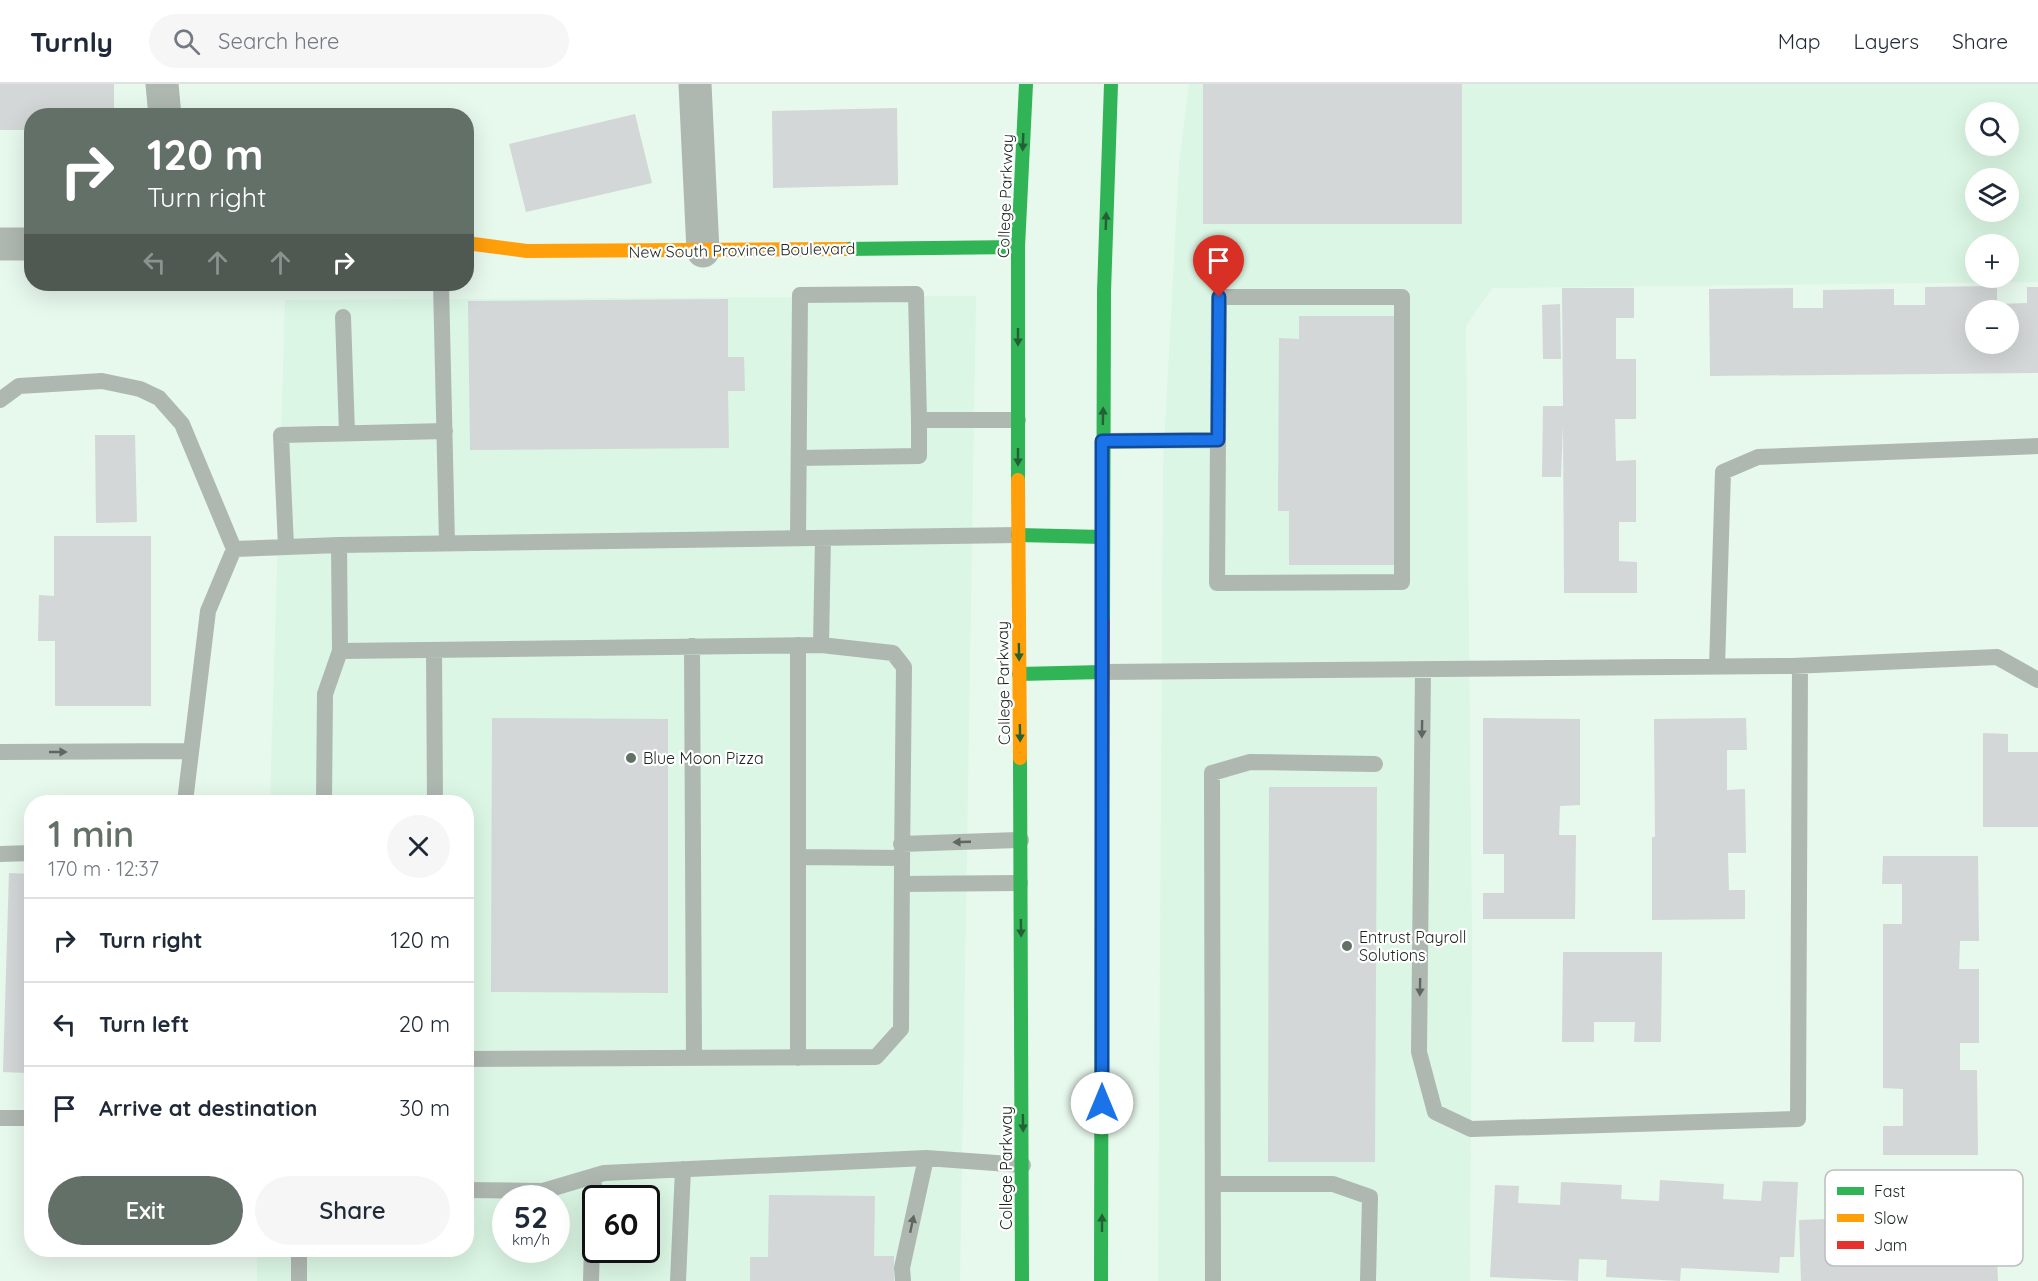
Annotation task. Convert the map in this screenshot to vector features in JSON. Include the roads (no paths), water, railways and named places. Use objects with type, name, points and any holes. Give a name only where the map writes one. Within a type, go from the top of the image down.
[{"type":"main road","name":"College Parkway","points":[[1022,1281],[1018,247],[1026,84]]},
{"type":"main road","points":[[1101,1281],[1102,441],[1111,84]]},
{"type":"main road","name":"New South Province Boulevard","points":[[474,244],[527,251],[1018,247]]},
{"type":"main road","points":[[1018,535],[1103,537]]},
{"type":"main road","points":[[1019,674],[1103,672]]},
{"type":"street","points":[[162,84],[164,108]]},
{"type":"street","points":[[695,84],[703,251]]},
{"type":"street","points":[[0,244],[24,244]]},
{"type":"lane","points":[[441,291],[447,543]]},
{"type":"lane","points":[[798,538],[800,295],[916,294],[919,456],[799,458]]},
{"type":"lane","points":[[1219,297],[1402,297],[1402,582],[1217,584],[1218,440],[1219,297]]},
{"type":"lane","points":[[343,317],[348,433]]},
{"type":"lane","points":[[0,399],[19,386],[102,381],[140,389],[159,398],[182,424],[234,549],[208,611],[186,795]]},
{"type":"lane","points":[[919,420],[1018,420]]},
{"type":"lane","points":[[286,547],[281,435],[445,431]]},
{"type":"lane","points":[[1102,441],[1218,440]]},
{"type":"lane","points":[[1717,667],[1723,472],[1758,457],[2038,446]]},
{"type":"lane","points":[[234,549],[339,544],[1018,535]]},
{"type":"lane","points":[[821,645],[823,538]]},
{"type":"lane","points":[[324,795],[325,694],[340,651],[339,544]]},
{"type":"lane","points":[[798,645],[798,1058]]},
{"type":"lane","points":[[340,651],[821,645],[893,653],[904,667],[901,1029],[876,1057],[474,1059]]},
{"type":"lane","points":[[692,646],[694,1058]]},
{"type":"lane","points":[[434,650],[435,795]]},
{"type":"lane","points":[[1103,672],[1800,666],[1997,657],[2038,680]]},
{"type":"lane","points":[[1423,671],[1419,1052],[1435,1112],[1471,1129],[1798,1119],[1800,666]]},
{"type":"lane","points":[[0,752],[191,752]]},
{"type":"lane","points":[[1213,1281],[1212,773],[1250,762],[1375,764]]},
{"type":"lane","points":[[798,857],[901,851],[1021,840]]},
{"type":"lane","points":[[0,854],[24,853]]},
{"type":"lane","points":[[902,884],[1020,883]]},
{"type":"lane","points":[[0,1118],[24,1118]]},
{"type":"lane","points":[[474,1190],[543,1191],[604,1173],[683,1169],[926,1158],[1023,1165]]},
{"type":"lane","points":[[903,1281],[902,1268],[926,1158]]},
{"type":"lane","points":[[678,1281],[683,1169]]},
{"type":"lane","points":[[591,1281],[594,1176]]},
{"type":"lane","points":[[1213,1184],[1333,1184],[1370,1197],[1368,1281]]},
{"type":"lane","points":[[299,1257],[299,1281]]},
{"type":"place","name":"Blue Moon Pizza","points":[[631,758]]},
{"type":"place","name":"Entrust Payroll Solutions","points":[[1347,946]]}]
